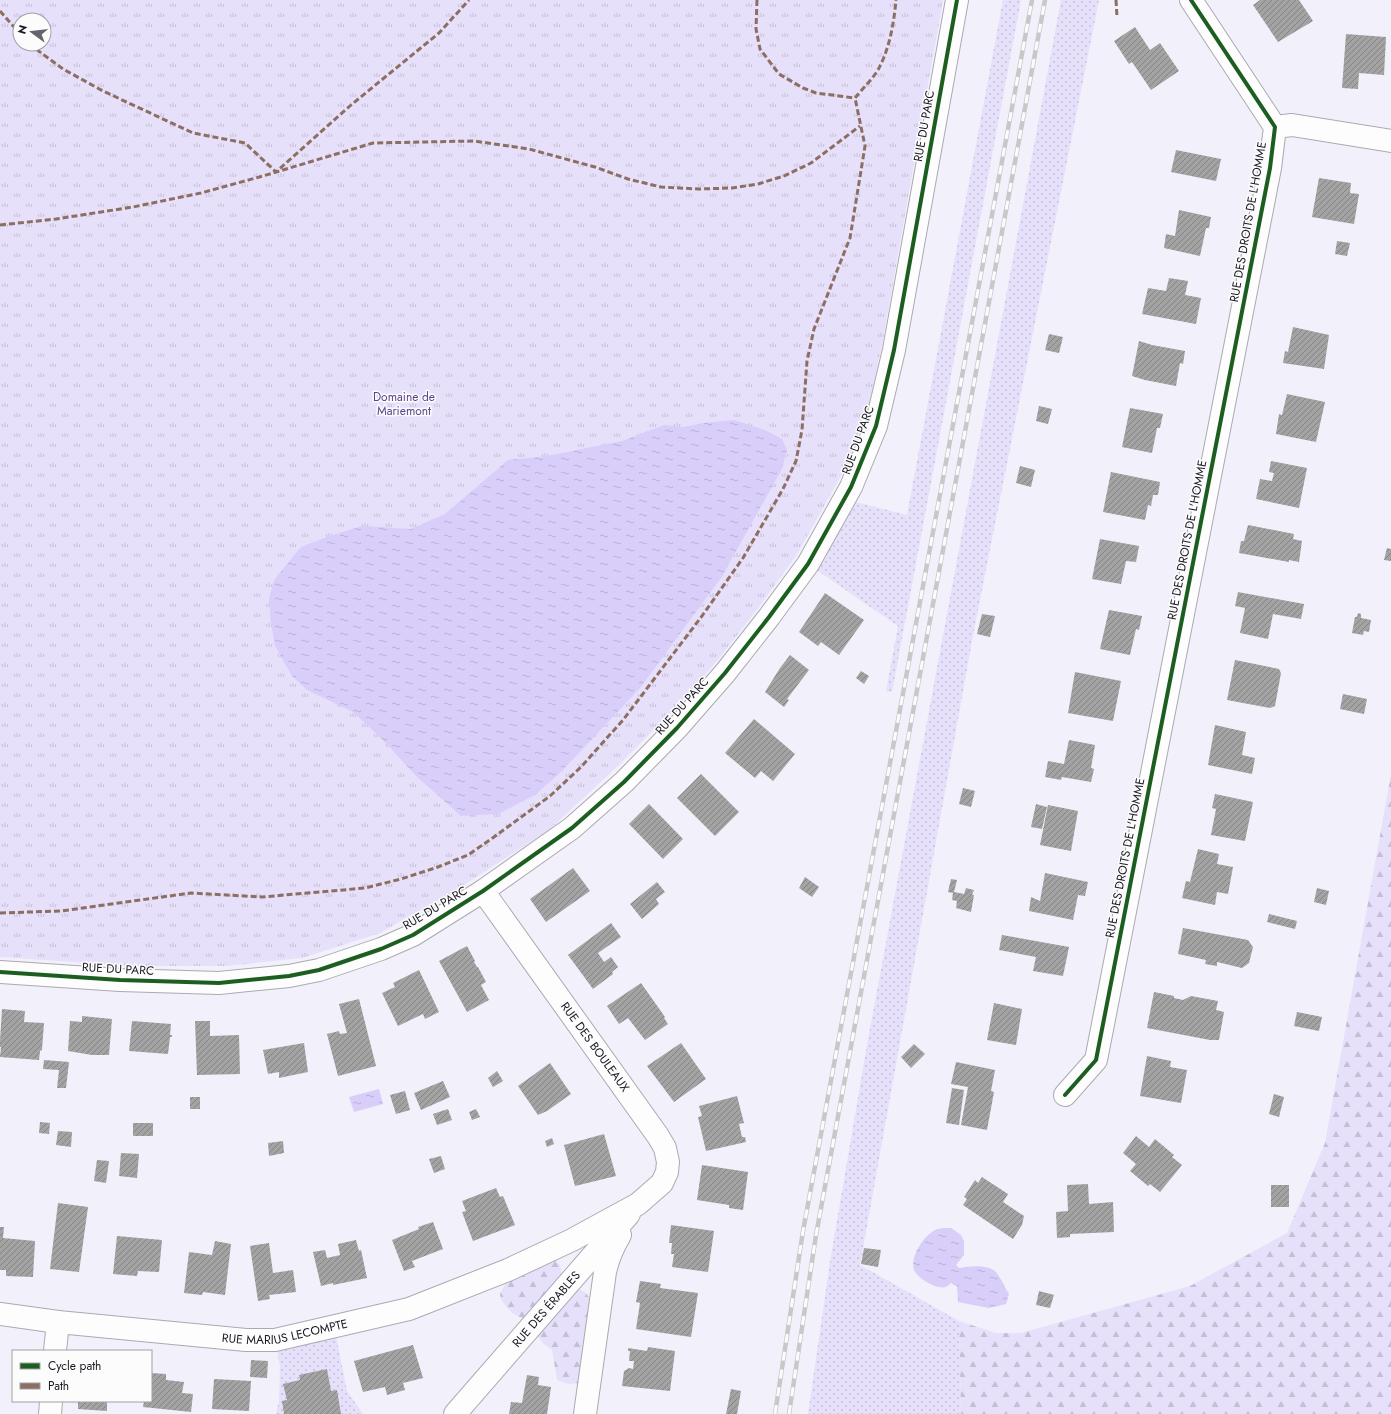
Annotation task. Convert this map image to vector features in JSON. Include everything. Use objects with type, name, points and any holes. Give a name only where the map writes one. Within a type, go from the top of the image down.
[{"type":"street","name":"RUE DU PARC","points":[[0,972],[120,980],[211,983],[289,976],[319,970],[381,949],[413,934],[484,891],[572,828],[624,782],[677,728],[725,673],[769,617],[808,564],[851,487],[876,426],[889,371],[957,0]]},
{"type":"street","name":"RUE DES DROITS DE L'HOMME","points":[[1065,1095],[1096,1060],[1268,176],[1275,127],[1191,0]]},
{"type":"street","name":"RUE DES DROITS DE L'HOMME","points":[[1275,127],[1292,125],[1391,141]]},
{"type":"street","name":"RUE DES BOULEAUX","points":[[484,891],[658,1136],[665,1148],[668,1162],[662,1183],[638,1204],[556,1247]]},
{"type":"street","name":"RUE DES BOULEAUX","points":[[585,1414],[608,1259],[613,1246],[638,1204]]},
{"type":"street","name":"RUE DES ÉRABLES","points":[[455,1414],[638,1204]]},
{"type":"street","name":"RUE MARIUS LECOMPTE","points":[[0,1314],[58,1322],[246,1340],[276,1340],[410,1310],[508,1270],[556,1247]]},
{"type":"street","points":[[55,1350],[58,1322]]},
{"type":"street","points":[[50,1414],[51,1402]]},
{"type":"green space","name":"Domaine de Mariemont","points":[[0,0],[943,0],[882,345],[869,406],[846,467],[796,556],[717,661],[686,697],[619,765],[549,830],[461,887],[380,933],[302,958],[227,966],[132,966],[0,957]]},
{"type":"green space","points":[[1003,0],[1021,0],[892,692],[886,691],[898,626],[808,564],[844,499],[907,515]]},
{"type":"green space","points":[[1061,0],[1099,0],[974,630],[860,1265],[959,1321],[961,1414],[808,1414],[830,1262],[867,1045]]},
{"type":"green space","points":[[1391,774],[1391,1414],[961,1414],[959,1321],[996,1333],[1021,1333],[1190,1286],[1287,1233],[1325,1143]]},
{"type":"green space","points":[[553,1258],[560,1265],[562,1275],[575,1287],[586,1293],[593,1303],[580,1383],[568,1384],[557,1380],[552,1350],[543,1343],[525,1320],[512,1313],[501,1300],[500,1294],[514,1267]]},
{"type":"green space","points":[[334,1326],[347,1391],[363,1414],[276,1414],[279,1401],[280,1366],[275,1340]]},
{"type":"water","points":[[734,420],[765,430],[782,439],[787,450],[782,469],[721,578],[640,688],[562,771],[535,795],[498,814],[461,816],[417,777],[383,740],[353,712],[307,690],[292,676],[275,646],[269,599],[274,580],[301,547],[362,526],[411,529],[445,514],[508,460],[547,456],[622,441],[664,425],[684,427]]},
{"type":"water","points":[[379,1089],[383,1104],[354,1112],[349,1097]]},
{"type":"water","points":[[941,1228],[951,1228],[961,1235],[964,1241],[964,1255],[956,1265],[959,1268],[973,1266],[993,1269],[1000,1277],[1009,1294],[1006,1304],[989,1308],[958,1302],[957,1286],[951,1283],[946,1287],[938,1287],[928,1283],[916,1273],[913,1265],[918,1247],[930,1233],[935,1230]]},
{"type":"building","points":[[1260,0],[1299,0],[1313,21],[1278,42],[1253,5]]},
{"type":"building","points":[[1135,27],[1150,50],[1160,43],[1179,71],[1151,90],[1132,62],[1129,64],[1114,41]]},
{"type":"building","points":[[1346,34],[1386,37],[1384,75],[1359,73],[1358,89],[1342,88]]},
{"type":"building","points":[[1176,150],[1221,159],[1216,181],[1171,172]]},
{"type":"building","points":[[1319,178],[1351,183],[1350,193],[1359,194],[1354,224],[1312,217]]},
{"type":"building","points":[[1179,210],[1211,217],[1209,228],[1206,228],[1200,256],[1164,248],[1166,234],[1175,236]]},
{"type":"building","points":[[1337,241],[1350,243],[1347,256],[1335,254]]},
{"type":"building","points":[[1169,278],[1188,281],[1185,295],[1201,298],[1196,324],[1142,314],[1148,288],[1166,291]]},
{"type":"building","points":[[1293,327],[1329,335],[1324,369],[1283,363],[1285,351],[1288,352]]},
{"type":"building","points":[[1049,334],[1063,337],[1059,353],[1045,350]]},
{"type":"building","points":[[1139,341],[1185,351],[1183,364],[1180,363],[1176,386],[1132,376]]},
{"type":"building","points":[[1287,394],[1325,402],[1316,442],[1276,434],[1279,414],[1282,415]]},
{"type":"building","points":[[1039,406],[1052,409],[1048,424],[1036,421]]},
{"type":"building","points":[[1130,408],[1163,414],[1160,428],[1157,428],[1152,453],[1122,447]]},
{"type":"building","points":[[1271,461],[1307,468],[1299,508],[1256,499],[1260,479],[1272,481],[1274,473],[1269,472]]},
{"type":"building","points":[[1020,466],[1035,470],[1031,487],[1016,483]]},
{"type":"building","points":[[1111,472],[1160,482],[1158,495],[1153,495],[1151,506],[1148,505],[1145,520],[1103,512]]},
{"type":"building","points":[[1248,525],[1294,534],[1293,539],[1302,541],[1299,562],[1289,560],[1289,562],[1239,553],[1241,541],[1244,541]]},
{"type":"building","points":[[1100,539],[1139,546],[1136,562],[1126,561],[1121,584],[1092,579]]},
{"type":"building","points":[[1387,548],[1391,549],[1391,561],[1384,560]]},
{"type":"building","points":[[1238,592],[1304,604],[1301,619],[1273,614],[1268,639],[1240,633],[1245,608],[1235,606]]},
{"type":"building","points":[[825,593],[864,620],[839,655],[821,642],[818,646],[799,632]]},
{"type":"building","points":[[1109,610],[1142,616],[1139,630],[1136,629],[1130,655],[1100,649]]},
{"type":"building","points":[[1358,613],[1361,614],[1361,618],[1371,620],[1369,632],[1364,631],[1363,635],[1352,633],[1355,617],[1357,617]]},
{"type":"building","points":[[982,614],[995,616],[990,637],[977,634]]},
{"type":"building","points":[[790,655],[809,670],[787,699],[789,700],[784,707],[765,692]]},
{"type":"building","points":[[1235,660],[1279,669],[1281,673],[1275,706],[1270,708],[1227,700]]},
{"type":"building","points":[[861,671],[869,676],[864,684],[856,678]]},
{"type":"building","points":[[1075,672],[1121,681],[1113,721],[1068,713]]},
{"type":"building","points":[[1343,694],[1367,699],[1364,714],[1340,709]]},
{"type":"building","points":[[754,719],[795,754],[773,781],[761,771],[755,778],[725,753]]},
{"type":"building","points":[[1215,725],[1246,732],[1242,755],[1255,758],[1252,774],[1208,765]]},
{"type":"building","points":[[1069,740],[1095,745],[1091,768],[1094,769],[1091,782],[1062,777],[1061,780],[1045,777],[1048,761],[1064,764]]},
{"type":"building","points":[[701,774],[739,812],[715,836],[677,798]]},
{"type":"building","points":[[963,788],[975,791],[971,807],[959,804]]},
{"type":"building","points":[[1215,794],[1253,802],[1245,841],[1211,835],[1216,809],[1212,808]]},
{"type":"building","points":[[649,804],[683,839],[663,859],[629,824]]},
{"type":"building","points":[[1036,804],[1047,807],[1042,829],[1031,827]]},
{"type":"building","points":[[1048,805],[1078,811],[1071,851],[1040,845]]},
{"type":"building","points":[[1198,849],[1219,854],[1217,864],[1233,867],[1228,894],[1217,892],[1215,905],[1182,898],[1186,881],[1190,882]]},
{"type":"building","points":[[573,868],[590,891],[546,922],[530,899]]},
{"type":"building","points":[[1045,873],[1088,882],[1085,896],[1078,895],[1073,920],[1029,911],[1031,897],[1040,901]]},
{"type":"building","points":[[805,877],[819,887],[812,897],[799,888]]},
{"type":"building","points":[[951,879],[957,880],[954,892],[964,894],[966,888],[974,890],[972,895],[974,895],[971,912],[956,908],[957,901],[952,900],[953,893],[948,892]]},
{"type":"building","points":[[657,882],[665,892],[656,899],[659,904],[642,919],[630,904]]},
{"type":"building","points":[[1317,888],[1329,891],[1326,905],[1314,902]]},
{"type":"building","points":[[1269,914],[1297,921],[1295,929],[1267,922]]},
{"type":"building","points":[[611,923],[621,937],[598,953],[604,962],[611,957],[618,967],[612,972],[613,974],[593,989],[568,955]]},
{"type":"building","points":[[1183,928],[1248,940],[1253,947],[1249,963],[1242,968],[1217,962],[1217,966],[1205,964],[1206,960],[1178,954]]},
{"type":"building","points":[[1002,935],[1069,947],[1063,976],[1033,971],[1036,957],[999,950]]},
{"type":"building","points":[[467,946],[475,961],[474,962],[486,982],[481,985],[489,1000],[467,1012],[439,961]]},
{"type":"building","points":[[419,970],[439,1012],[425,1019],[423,1014],[398,1026],[382,993],[395,987],[393,983]]},
{"type":"building","points":[[641,983],[665,1017],[664,1018],[668,1024],[645,1040],[628,1018],[619,1024],[607,1006]]},
{"type":"building","points":[[1154,992],[1174,996],[1174,998],[1183,1000],[1191,996],[1218,1001],[1216,1010],[1224,1012],[1219,1040],[1210,1040],[1147,1028]]},
{"type":"building","points":[[359,999],[376,1066],[338,1076],[327,1034],[339,1031],[340,1034],[347,1033],[339,1004]]},
{"type":"building","points":[[994,1003],[1022,1009],[1016,1045],[987,1040]]},
{"type":"building","points":[[2,1009],[25,1011],[24,1022],[44,1023],[42,1050],[40,1051],[39,1060],[0,1057]]},
{"type":"building","points":[[1297,1012],[1322,1017],[1319,1031],[1294,1026]]},
{"type":"building","points":[[82,1016],[112,1019],[109,1055],[92,1055],[68,1051],[70,1021],[82,1022]]},
{"type":"building","points":[[132,1021],[171,1024],[170,1035],[172,1035],[172,1037],[170,1037],[168,1054],[129,1051]]},
{"type":"building","points":[[195,1021],[210,1021],[210,1036],[239,1035],[240,1074],[197,1075]]},
{"type":"building","points":[[304,1043],[308,1072],[279,1078],[279,1072],[268,1074],[263,1050]]},
{"type":"building","points":[[681,1043],[706,1079],[674,1102],[647,1066]]},
{"type":"building","points":[[914,1044],[925,1054],[911,1068],[901,1057]]},
{"type":"building","points":[[1147,1056],[1171,1061],[1170,1067],[1187,1070],[1181,1103],[1140,1096]]},
{"type":"building","points":[[44,1060],[69,1062],[66,1088],[57,1088],[59,1070],[43,1069]]},
{"type":"building","points":[[956,1062],[995,1070],[991,1091],[994,1092],[987,1130],[961,1125],[968,1087],[951,1084]]},
{"type":"building","points":[[550,1063],[571,1094],[547,1111],[538,1115],[518,1086]]},
{"type":"building","points":[[497,1071],[503,1081],[493,1087],[488,1078]]},
{"type":"building","points":[[443,1081],[450,1097],[421,1110],[414,1093]]},
{"type":"building","points":[[952,1088],[964,1090],[959,1125],[946,1123]]},
{"type":"building","points":[[405,1091],[410,1110],[396,1114],[390,1095]]},
{"type":"building","points":[[1274,1094],[1284,1097],[1279,1117],[1269,1114]]},
{"type":"building","points":[[737,1096],[744,1123],[739,1124],[742,1137],[745,1137],[746,1142],[706,1151],[698,1117],[702,1116],[699,1106]]},
{"type":"building","points":[[190,1097],[200,1097],[200,1109],[190,1109]]},
{"type":"building","points":[[448,1109],[452,1120],[437,1125],[433,1114]]},
{"type":"building","points":[[476,1109],[480,1117],[472,1120],[469,1112]]},
{"type":"building","points":[[40,1122],[50,1123],[49,1134],[39,1133]]},
{"type":"building","points":[[133,1123],[153,1123],[153,1136],[133,1136]]},
{"type":"building","points":[[58,1131],[72,1132],[71,1147],[56,1145]]},
{"type":"building","points":[[604,1134],[616,1176],[575,1186],[564,1145]]},
{"type":"building","points":[[1136,1136],[1149,1147],[1155,1139],[1174,1155],[1172,1157],[1182,1165],[1160,1192],[1150,1184],[1148,1186],[1130,1171],[1136,1164],[1123,1153]]},
{"type":"building","points":[[552,1138],[554,1144],[547,1147],[545,1141]]},
{"type":"building","points":[[283,1141],[284,1153],[269,1156],[268,1143]]},
{"type":"building","points":[[121,1153],[139,1154],[137,1178],[119,1176]]},
{"type":"building","points":[[441,1156],[445,1169],[434,1173],[429,1159]]},
{"type":"building","points":[[97,1160],[109,1161],[106,1183],[94,1181]]},
{"type":"building","points":[[702,1165],[748,1172],[743,1210],[729,1208],[729,1205],[697,1200]]},
{"type":"building","points":[[982,1177],[1008,1194],[1003,1202],[1024,1216],[1022,1225],[1013,1239],[963,1205],[967,1199],[964,1197],[975,1180],[978,1183]]},
{"type":"building","points":[[1088,1184],[1089,1204],[1113,1202],[1114,1232],[1070,1234],[1070,1237],[1057,1238],[1056,1212],[1068,1211],[1067,1185]]},
{"type":"building","points":[[1271,1185],[1289,1185],[1289,1207],[1271,1207]]},
{"type":"building","points":[[496,1188],[500,1197],[503,1196],[515,1225],[473,1241],[462,1212],[466,1211],[462,1201]]},
{"type":"building","points":[[58,1203],[88,1207],[79,1272],[50,1269]]},
{"type":"building","points":[[433,1222],[443,1249],[412,1261],[415,1267],[404,1271],[392,1240],[419,1229],[418,1227]]},
{"type":"building","points":[[671,1225],[714,1231],[708,1272],[672,1267],[674,1254],[671,1254],[672,1243],[669,1243]]},
{"type":"building","points":[[0,1227],[4,1227],[3,1238],[35,1241],[33,1277],[6,1276],[6,1270],[0,1270]]},
{"type":"building","points":[[117,1236],[162,1240],[159,1272],[138,1271],[137,1276],[113,1274]]},
{"type":"building","points":[[356,1240],[359,1251],[361,1250],[367,1278],[321,1286],[313,1252],[325,1250],[327,1258],[340,1255],[338,1244]]},
{"type":"building","points":[[215,1241],[231,1244],[225,1295],[203,1292],[202,1295],[184,1293],[189,1252],[212,1255]]},
{"type":"building","points":[[269,1243],[273,1273],[293,1270],[296,1292],[269,1295],[270,1299],[258,1301],[250,1246]]},
{"type":"building","points":[[864,1248],[881,1250],[878,1267],[861,1264]]},
{"type":"building","points":[[640,1281],[661,1284],[660,1288],[698,1293],[691,1337],[636,1329],[640,1303],[636,1302]]},
{"type":"building","points":[[1039,1291],[1054,1295],[1050,1308],[1036,1305]]},
{"type":"building","points":[[413,1345],[423,1378],[403,1383],[405,1390],[387,1395],[385,1387],[363,1392],[354,1361]]},
{"type":"building","points":[[648,1347],[675,1351],[670,1391],[622,1386],[624,1371],[629,1368],[633,1369],[634,1361],[629,1361],[630,1351],[628,1351],[628,1348],[647,1351]]},
{"type":"building","points":[[251,1360],[268,1361],[267,1378],[250,1377]]},
{"type":"building","points":[[327,1369],[331,1391],[337,1390],[341,1414],[284,1414],[282,1401],[287,1400],[283,1384],[300,1380],[299,1375]]},
{"type":"building","points":[[152,1373],[166,1374],[166,1380],[184,1382],[182,1393],[193,1394],[191,1412],[143,1407],[144,1402],[152,1402]]},
{"type":"building","points":[[527,1375],[539,1377],[538,1385],[551,1387],[547,1414],[509,1414],[511,1402],[522,1403]]},
{"type":"building","points":[[214,1379],[251,1381],[249,1411],[212,1409]]},
{"type":"building","points":[[731,1389],[741,1391],[737,1414],[726,1414]]},
{"type":"building","points":[[78,1402],[107,1402],[107,1411],[78,1409]]},
{"type":"railway","points":[[775,1414],[803,1231],[1032,0]]},
{"type":"railway","points":[[789,1414],[816,1235],[1045,0]]},
{"type":"marked path","points":[[40,52],[63,69],[103,91],[193,133],[245,143],[276,172],[351,105],[439,33],[469,0]]},
{"type":"marked path","points":[[757,0],[756,29],[760,49],[779,74],[803,88],[816,93],[855,98],[880,66],[891,34],[896,0]]},
{"type":"marked path","points":[[1116,0],[1117,17]]},
{"type":"marked path","points":[[0,11],[12,25]]},
{"type":"marked path","points":[[0,913],[61,911],[191,893],[262,897],[365,888],[401,879],[468,855],[550,796],[581,767],[623,720],[702,616],[743,558],[783,489],[796,461],[802,430],[807,361],[814,329],[850,238],[865,146],[855,98]]},
{"type":"marked path","points":[[0,225],[56,219],[133,207],[201,193],[373,143],[474,141],[529,149],[595,167],[628,179],[661,187],[699,189],[732,188],[758,184],[784,176],[811,163],[860,126]]},
{"type":"cycle path","points":[[0,972],[120,980],[219,983],[289,976],[319,970],[381,949],[413,935],[483,891],[572,828],[624,782],[677,728],[725,673],[769,617],[808,564],[851,487],[876,426],[894,350],[957,0]]},
{"type":"cycle path","points":[[1065,1095],[1096,1060],[1270,168],[1275,127],[1191,0]]}]
